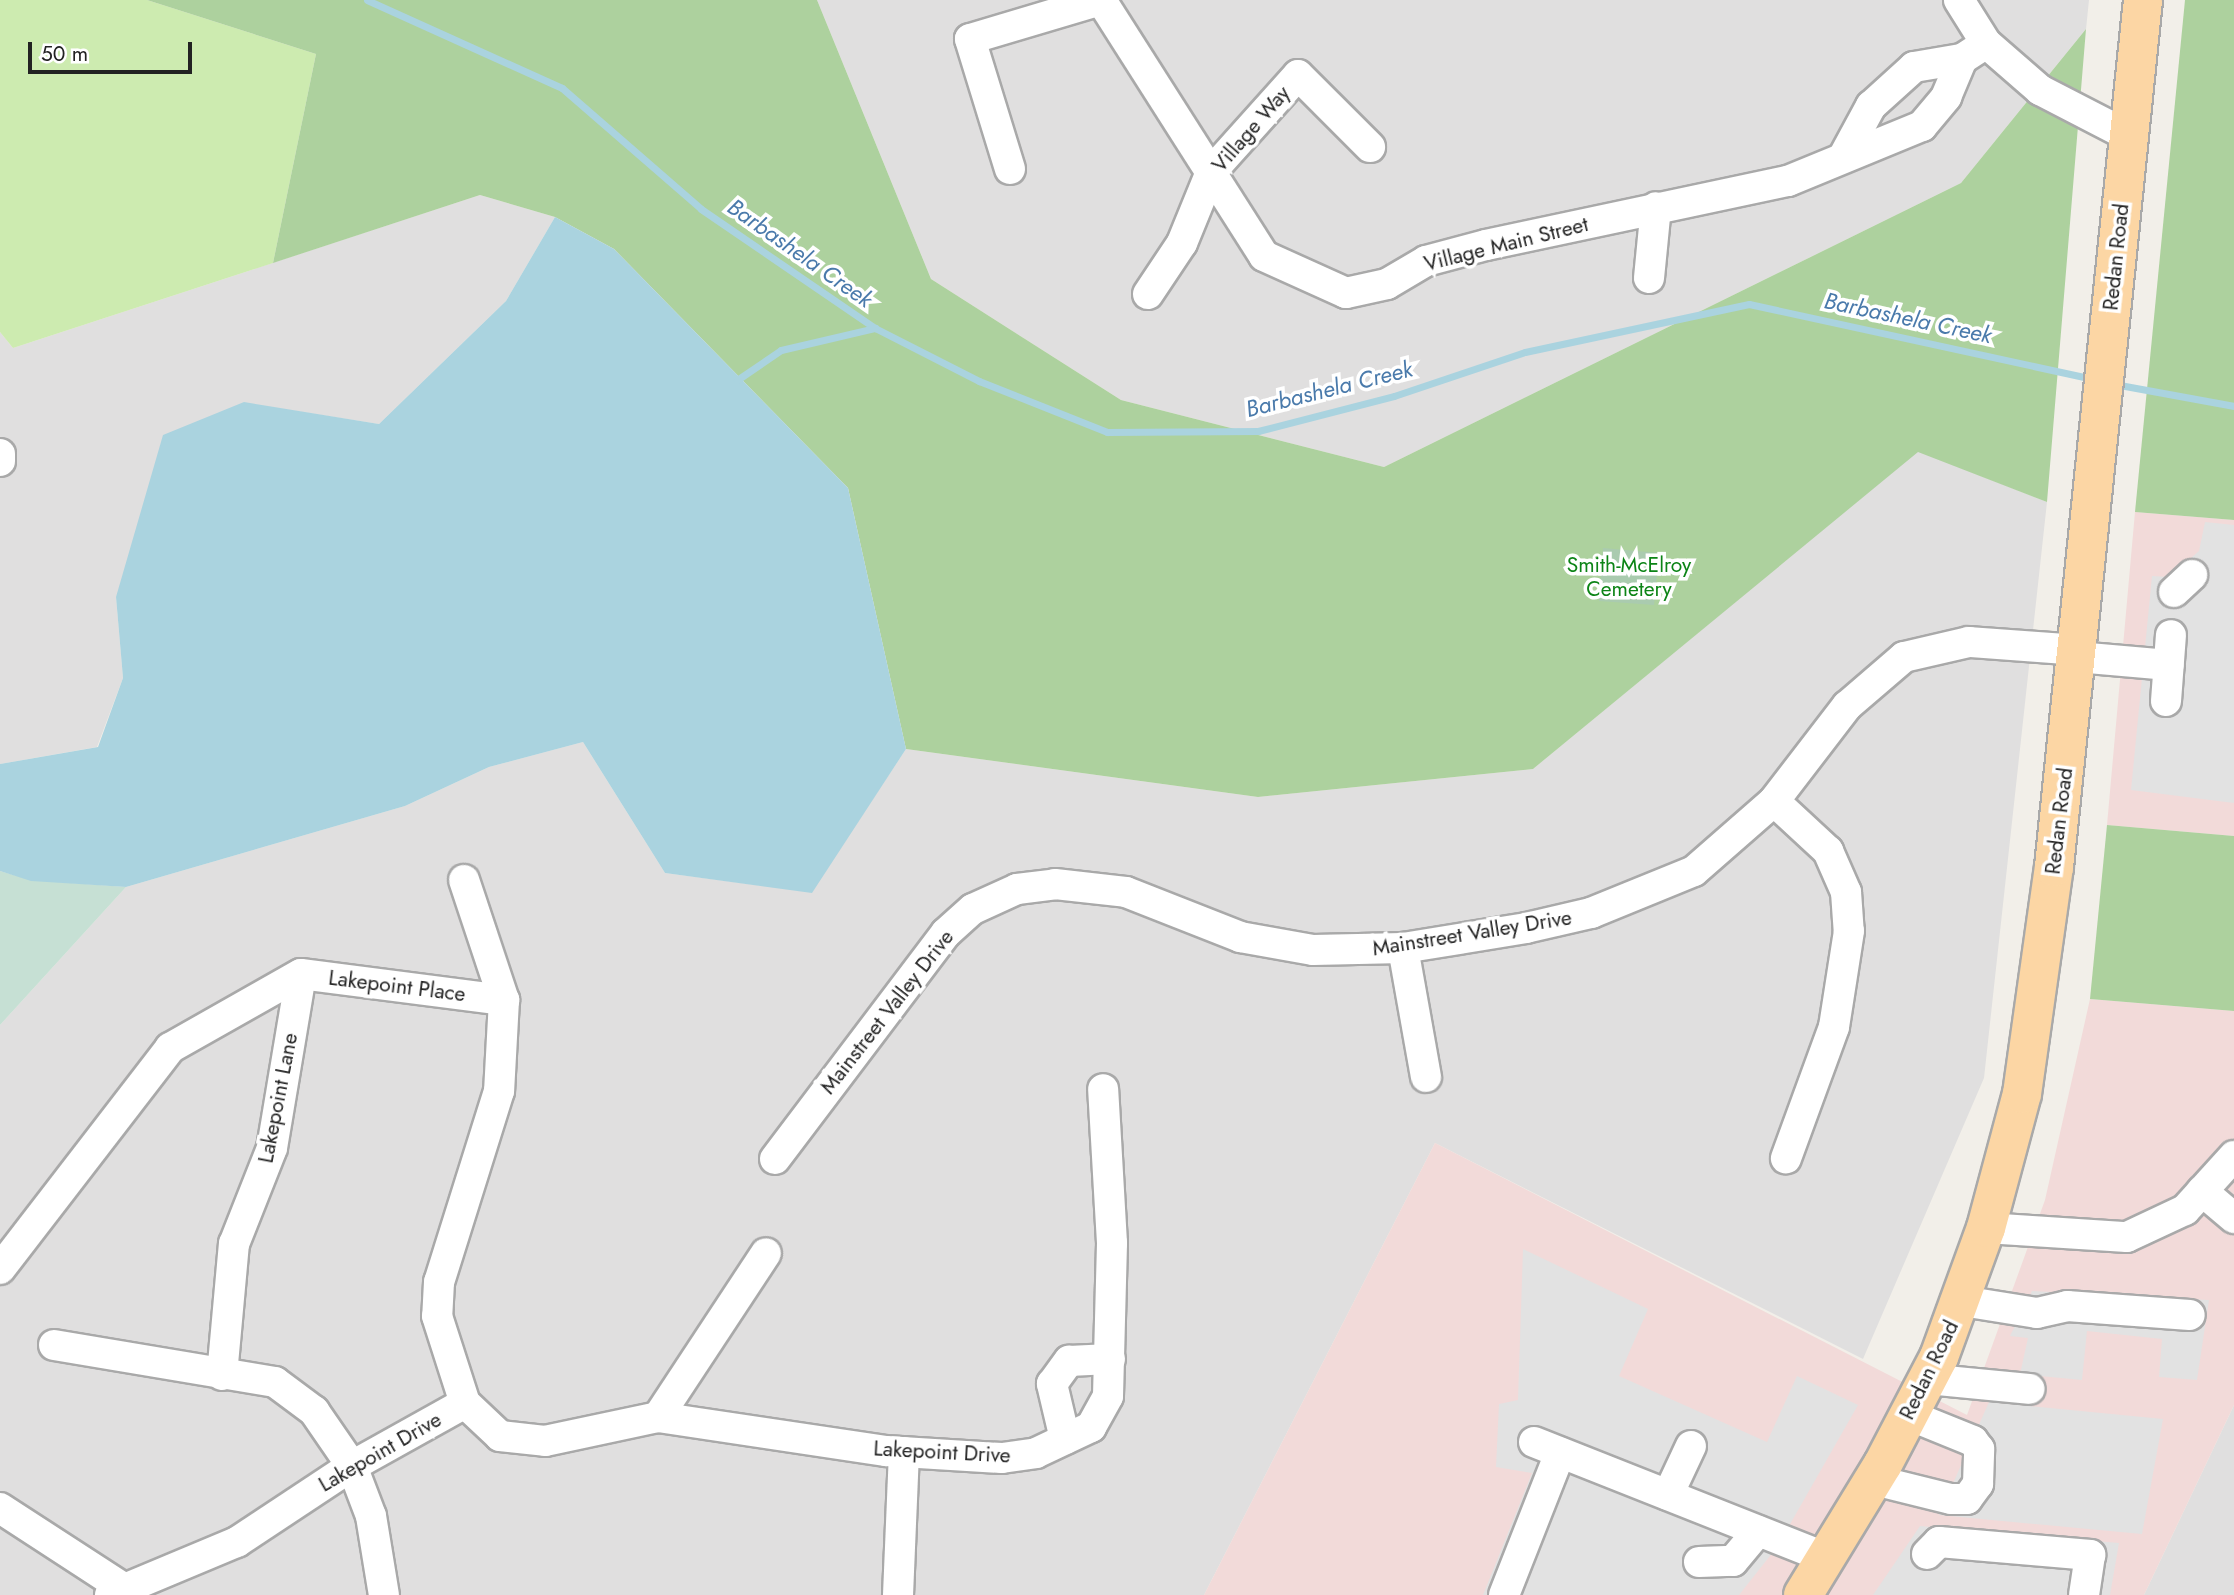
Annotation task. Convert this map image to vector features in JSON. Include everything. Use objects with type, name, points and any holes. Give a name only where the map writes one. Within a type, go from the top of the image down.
[{"type":"main road","name":"Redan Road","points":[[1815,1584],[1909,1415],[1962,1301],[1986,1228],[2022,1094],[2078,654],[2143,0]]},
{"type":"street","points":[[1010,169],[970,39],[1101,0]]},
{"type":"street","name":"Village Main Street","points":[[1101,0],[1264,256],[1346,293],[1387,284],[1426,261],[1656,207],[1788,181],[1845,154],[1922,126],[1946,97],[1974,51]]},
{"type":"street","points":[[1959,0],[1974,51],[2040,90],[2129,136]]},
{"type":"street","points":[[1845,154],[1871,106],[1914,67],[1974,51]]},
{"type":"street","name":"Village Way","points":[[1148,294],[1182,243],[1211,172],[1297,75],[1370,146]]},
{"type":"street","points":[[1649,278],[1656,207]]},
{"type":"street","points":[[0,454],[0,461]]},
{"type":"street","points":[[2166,701],[2171,635]]},
{"type":"street","name":"Mainstreet Valley Drive","points":[[775,1159],[946,933],[973,908],[1017,889],[1055,884],[1126,892],[1275,945],[1403,948],[1526,928],[1648,893],[1694,871],[1774,801],[1847,706],[1904,657],[1969,642],[2169,665]]},
{"type":"street","points":[[1774,801],[1828,851],[1846,892],[1849,931],[1834,1027],[1786,1158]]},
{"type":"street","points":[[464,880],[504,1000],[499,1091],[439,1282],[436,1316],[465,1403]]},
{"type":"street","points":[[1403,948],[1426,1077]]},
{"type":"street","name":"Lakepoint Place","points":[[0,1269],[170,1048],[301,974],[504,1000]]},
{"type":"street","name":"Lakepoint Lane","points":[[222,1375],[234,1244],[272,1148],[301,974]]},
{"type":"street","name":"Lakepoint Drive","points":[[116,1592],[237,1542],[352,1465],[465,1403],[500,1436],[545,1441],[658,1417],[904,1452],[1002,1458],[1036,1453],[1091,1427],[1108,1396],[1111,1359],[1103,1089]]},
{"type":"street","points":[[1986,1228],[2127,1237],[2185,1210],[2234,1156]]},
{"type":"street","points":[[2202,1191],[2234,1218]]},
{"type":"street","points":[[658,1417],[766,1253]]},
{"type":"street","points":[[1962,1301],[2037,1313],[2067,1306],[2190,1315]]},
{"type":"street","points":[[54,1345],[275,1382],[314,1411],[352,1465],[371,1516],[384,1595]]},
{"type":"street","points":[[1065,1439],[1052,1384],[1069,1361],[1111,1359]]},
{"type":"street","points":[[1927,1378],[2030,1389]]},
{"type":"street","points":[[1874,1480],[1951,1499],[1967,1499],[1978,1485],[1979,1449],[1973,1441],[1909,1415]]},
{"type":"street","points":[[1668,1495],[1691,1446]]},
{"type":"street","points":[[1504,1595],[1547,1447],[1758,1531],[1815,1584]]},
{"type":"street","points":[[898,1595],[904,1452]]},
{"type":"street","points":[[0,1507],[116,1592]]},
{"type":"street","points":[[1699,1562],[1732,1561],[1758,1531]]},
{"type":"street","points":[[1927,1554],[1939,1542],[2090,1555],[2084,1595]]},
{"type":"shaded area","points":[[817,0],[2089,0],[2086,29],[1961,183],[1384,467],[1121,400],[931,279]]},
{"type":"shaded area","points":[[480,195],[555,217],[506,301],[379,424],[244,403],[116,597],[123,678],[97,747],[0,764],[0,332],[13,348]]},
{"type":"shaded area","points":[[1918,451],[2047,502],[1984,1078],[1863,1359],[1435,1143],[1204,1595],[0,1595],[0,1025],[126,887],[405,806],[489,767],[583,742],[665,873],[811,892],[906,749],[1258,797],[1533,769]]},
{"type":"shaded area","points":[[2135,512],[2234,520],[2234,836],[2107,825]]},
{"type":"shaded area","points":[[2205,522],[2234,525],[2234,803],[2131,790],[2152,576],[2169,577],[2199,551]]},
{"type":"shaded area","points":[[2090,999],[2234,1011],[2234,1405],[2144,1595],[1204,1595],[1435,1143],[1967,1415],[2045,1200]]},
{"type":"shaded area","points":[[1523,1249],[1648,1309],[1619,1376],[1767,1442],[1797,1376],[1858,1405],[1777,1547],[1739,1595],[1483,1595],[1532,1473],[1496,1467],[1499,1404],[1518,1400]]},
{"type":"shaded area","points":[[2032,1291],[2209,1300],[2197,1380],[2159,1377],[2162,1339],[2087,1331],[2082,1380],[2020,1374],[2028,1338],[2010,1336]]},
{"type":"shaded area","points":[[1989,1402],[2163,1419],[2142,1534],[1939,1515]]},
{"type":"shaded area","points":[[2234,1405],[2234,1595],[2144,1595]]},
{"type":"shaded area","points":[[1920,1526],[2119,1543],[2110,1595],[1873,1595]]},
{"type":"green space","points":[[0,0],[147,0],[316,54],[273,263],[13,348],[0,332]]},
{"type":"green space","points":[[147,0],[817,0],[931,279],[1121,400],[1384,467],[1961,183],[2086,29],[2047,502],[1918,452],[1533,769],[1258,797],[906,749],[848,488],[614,249],[555,217],[480,195],[273,263],[316,54]]},
{"type":"green space","points":[[2185,0],[2234,0],[2234,520],[2135,512]]},
{"type":"green space","name":"Smith-McElroy Cemetery","points":[[1603,548],[1659,553],[1654,605],[1599,601]]},
{"type":"green space","points":[[2107,825],[2234,836],[2234,1011],[2090,999]]},
{"type":"green space","points":[[0,871],[31,880],[126,887],[0,1025]]},
{"type":"water","points":[[555,217],[614,249],[848,488],[906,749],[812,893],[665,873],[583,742],[489,767],[405,806],[126,887],[31,881],[0,871],[0,764],[98,747],[123,678],[116,597],[163,435],[244,402],[379,424],[506,301]]},
{"type":"waterway","name":"Barbashela Creek","points":[[367,0],[562,88],[701,209],[875,328],[979,381],[1107,432],[1258,431],[1394,396],[1525,352],[1749,304],[2092,379]]},
{"type":"waterway","points":[[737,380],[781,350],[875,328]]},
{"type":"waterway","name":"Barbashela Creek","points":[[2114,384],[2234,406]]}]
